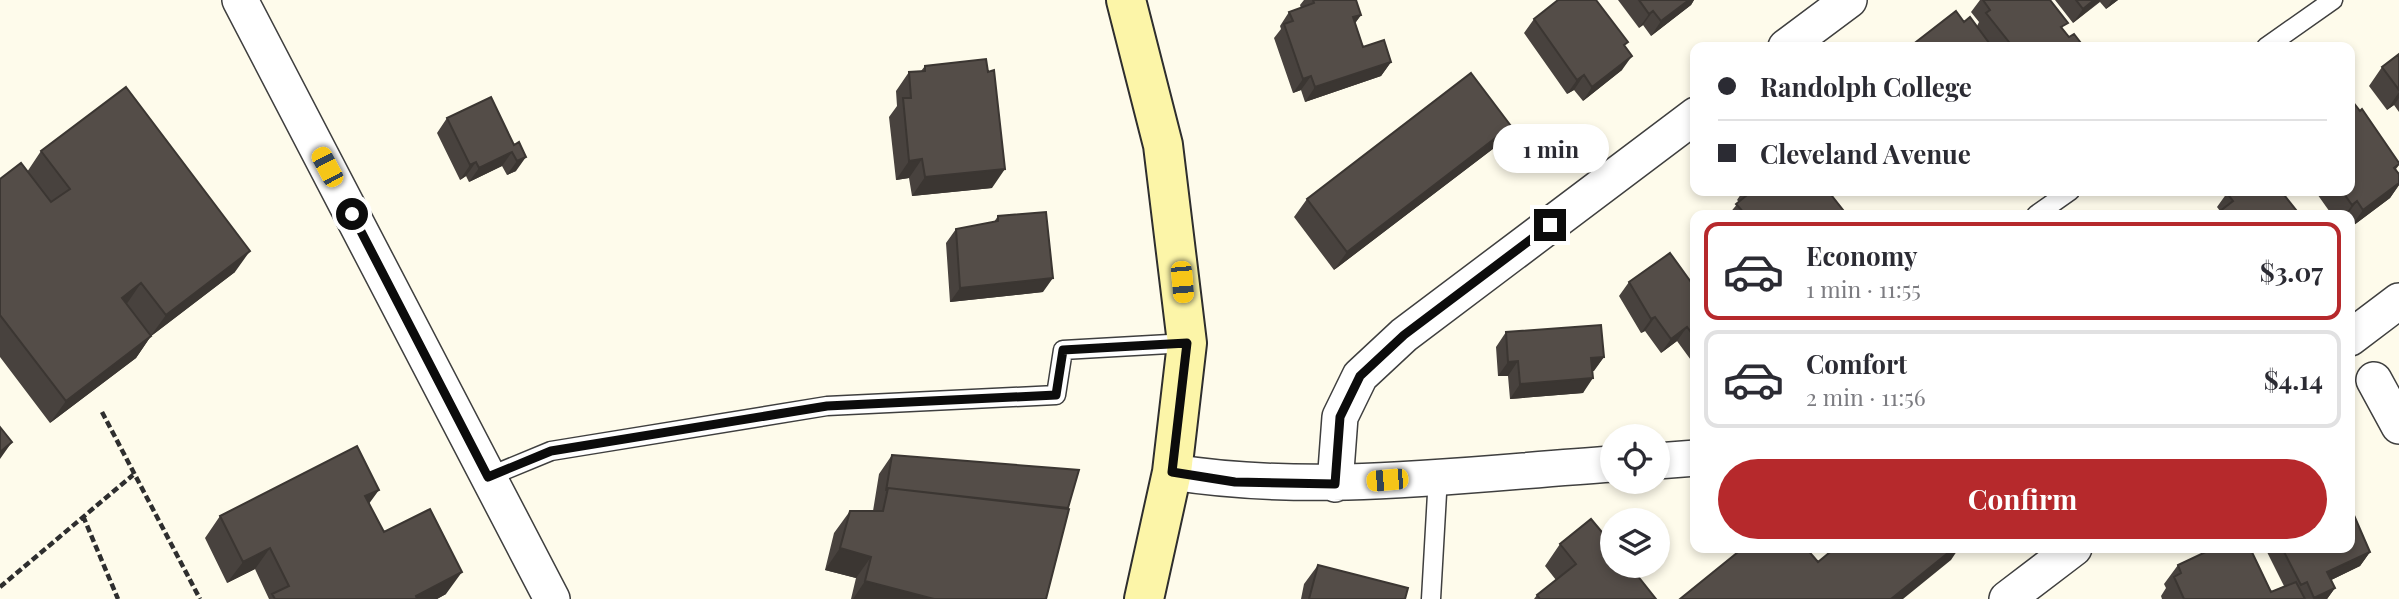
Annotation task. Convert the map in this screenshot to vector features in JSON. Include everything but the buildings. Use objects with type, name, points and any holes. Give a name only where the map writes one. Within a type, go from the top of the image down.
[{"type":"main road","points":[[1126,0],[1163,145],[1187,343],[1172,472],[1144,599]]},
{"type":"street","points":[[240,0],[552,599]]},
{"type":"street","points":[[1793,42],[1849,0]]},
{"type":"street","points":[[1335,484],[1340,417],[1360,376],[1404,335],[1690,120]]},
{"type":"street","points":[[2355,334],[2399,301]]},
{"type":"street","points":[[2375,379],[2399,426]]},
{"type":"street","points":[[1670,460],[1690,458]]},
{"type":"street","points":[[1172,472],[1235,482],[1335,484],[1600,465]]},
{"type":"street","points":[[2007,599],[2067,553]]},
{"type":"lane","points":[[2273,42],[2333,0]]},
{"type":"lane","points":[[2043,210],[2063,196]]},
{"type":"lane","points":[[488,477],[551,451],[827,406],[1056,395],[1063,350],[1187,343]]},
{"type":"lane","points":[[1431,599],[1438,476]]},
{"type":"path","points":[[102,412],[200,599]]},
{"type":"path","points":[[0,587],[133,475]]},
{"type":"path","points":[[83,516],[118,599]]},
{"type":"route","points":[[352,214],[488,477],[551,451],[827,406],[1056,395],[1063,350],[1187,343],[1172,472],[1235,482],[1335,484],[1340,417],[1360,376],[1404,335],[1550,225]]}]
